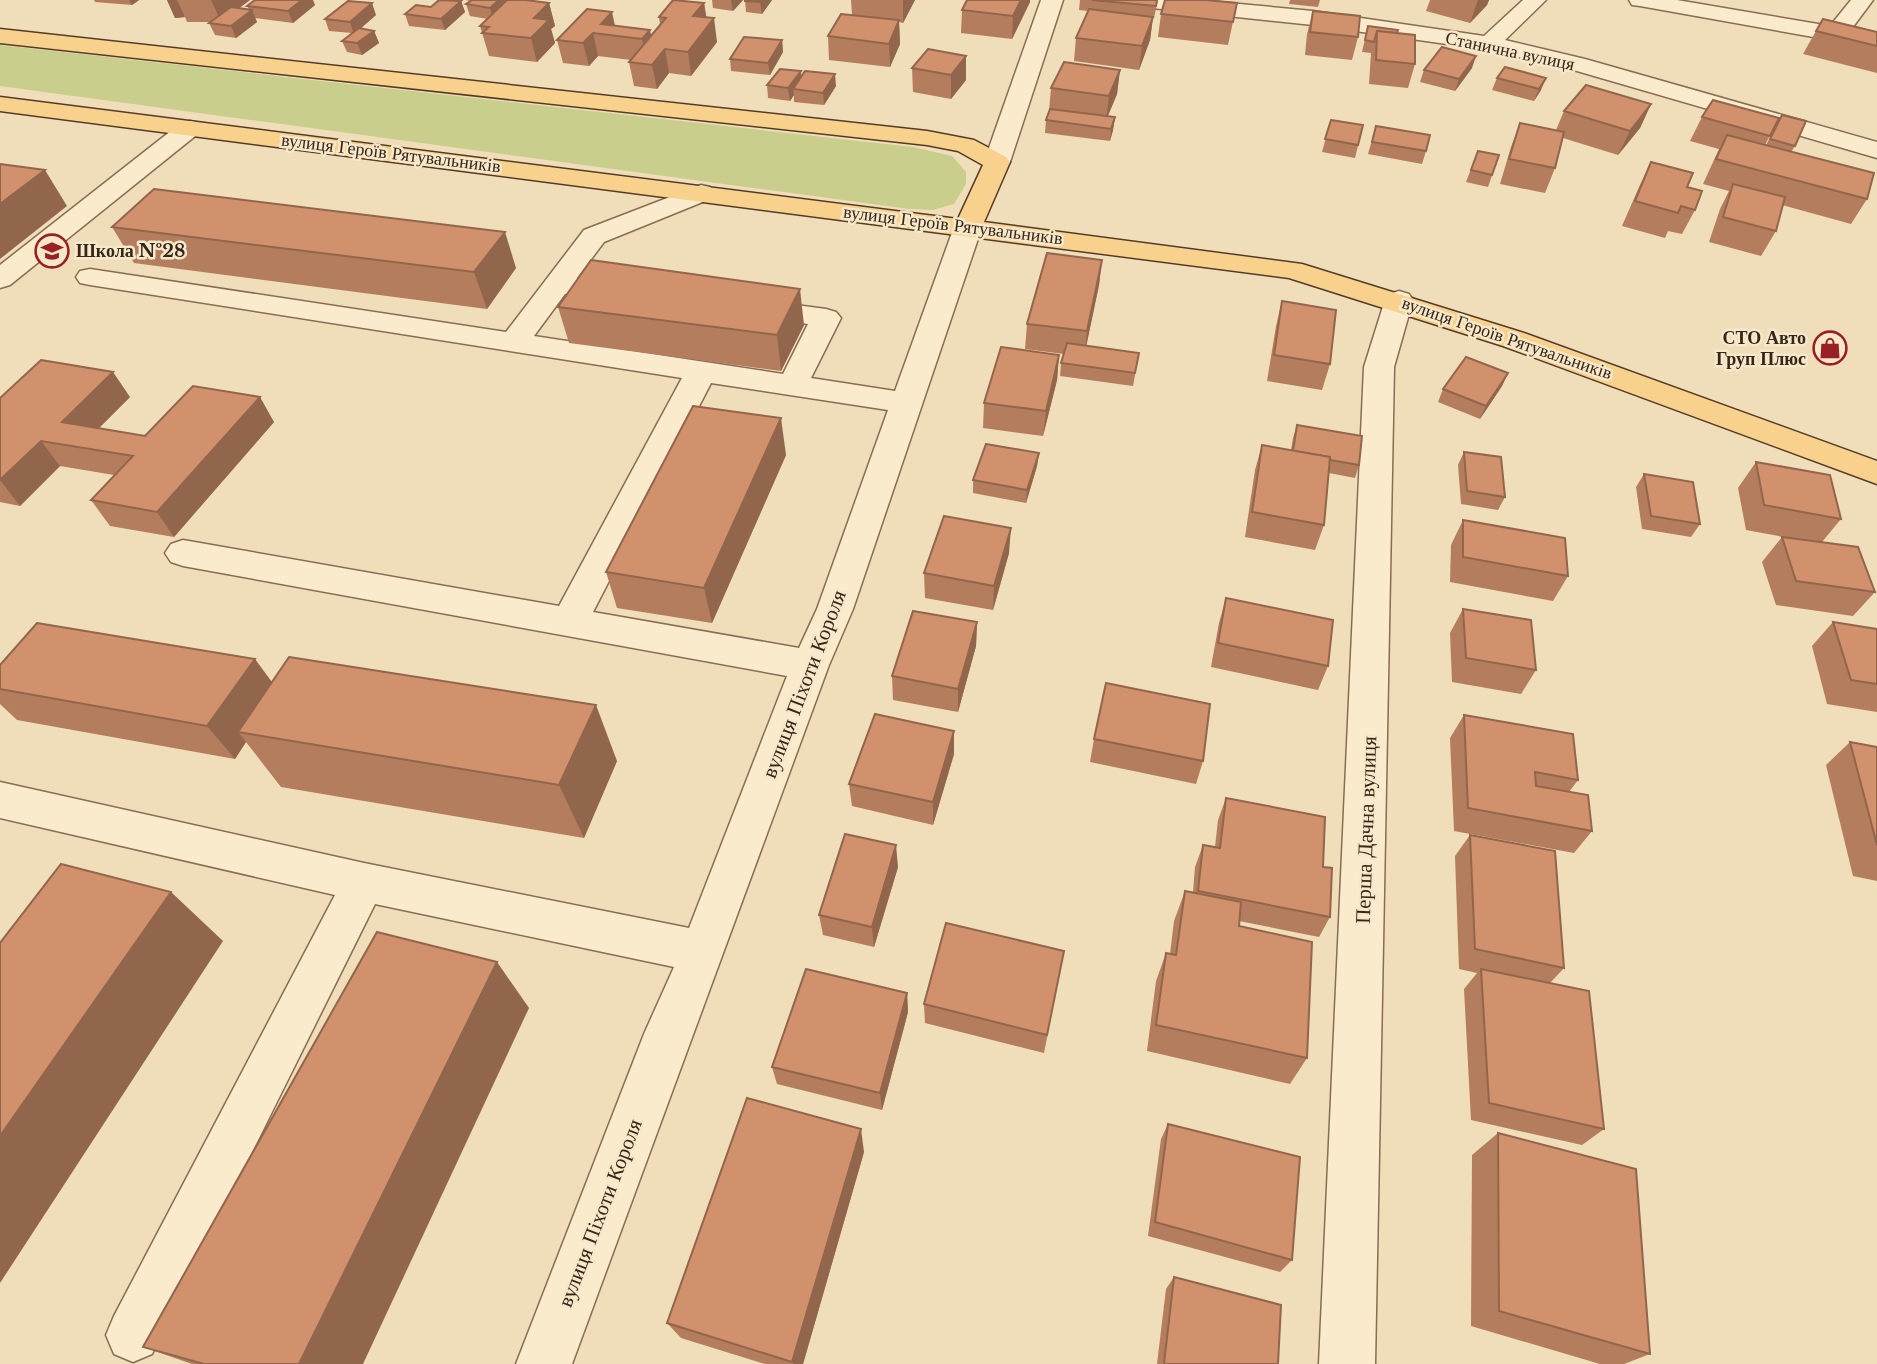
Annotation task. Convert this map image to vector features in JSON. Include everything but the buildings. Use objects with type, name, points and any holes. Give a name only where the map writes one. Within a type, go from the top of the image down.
[{"type":"main road","points":[[0,36],[927,138],[965,145],[997,162]]},
{"type":"main road","name":"вулиця Героїв Рятувальників","points":[[0,104],[1292,270],[1399,300],[1500,334],[1876,475]]},
{"type":"main road","name":"вулиця Піхоти Короля","points":[[968,227],[997,162]]},
{"type":"street","name":"вулиця Піхоти Короля","points":[[997,162],[1052,0]]},
{"type":"street","name":"Станична вулиця","points":[[1133,0],[1313,18],[1489,43],[1577,64],[1877,150]]},
{"type":"street","points":[[1489,43],[1535,0]]},
{"type":"street","points":[[1640,0],[1836,34],[1862,0]]},
{"type":"street","points":[[0,279],[190,128]]},
{"type":"street","points":[[513,343],[594,236],[701,193]]},
{"type":"street","name":"вулиця Піхоти Короля","points":[[544,1364],[810,665],[835,609],[968,227]]},
{"type":"street","points":[[90,276],[906,403]]},
{"type":"street","points":[[558,284],[651,296]]},
{"type":"street","name":"Перша Дачна вулиця","points":[[1347,1364],[1379,367],[1399,300]]},
{"type":"street","points":[[718,304],[825,318],[792,386]]},
{"type":"street","points":[[570,621],[701,372]]},
{"type":"street","points":[[183,553],[810,665]]},
{"type":"street","points":[[0,800],[364,882],[703,952]]},
{"type":"street","points":[[133,1335],[364,882]]},
{"type":"green space","points":[[0,45],[913,147],[952,156],[966,172],[966,184],[954,204],[933,210],[909,209],[0,86]]},
{"type":"place","name":"Школа №28","points":[[52,251]]},
{"type":"place","name":"СТО Авто Груп Плюс","points":[[1830,348]]}]
